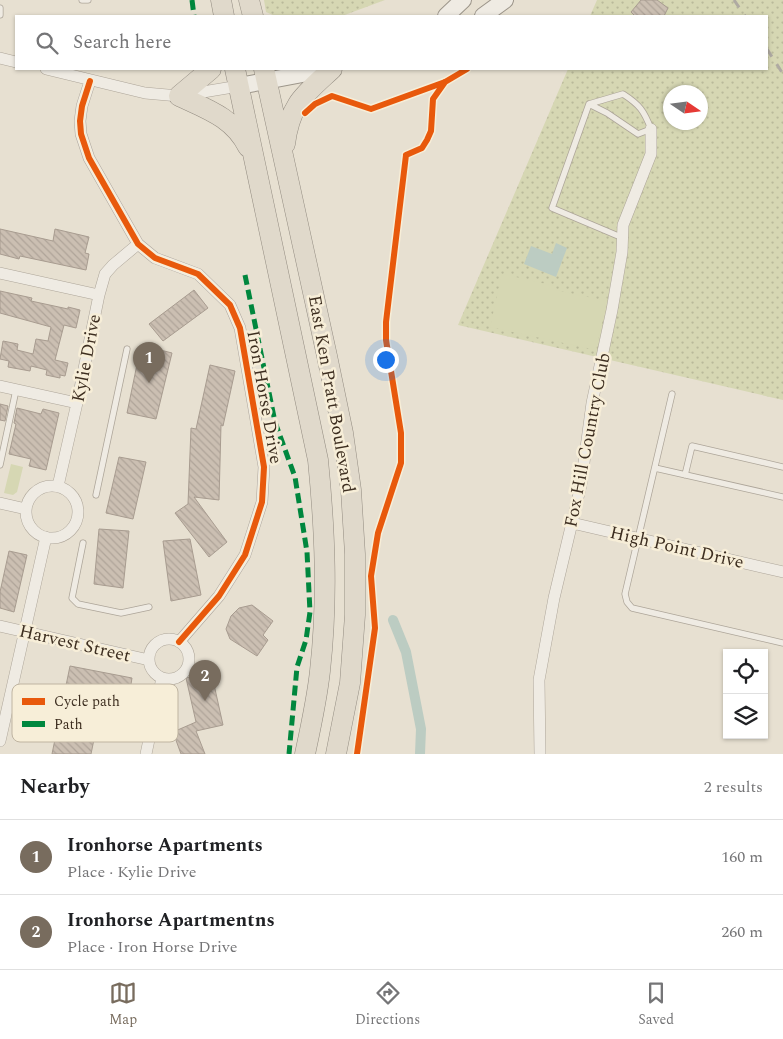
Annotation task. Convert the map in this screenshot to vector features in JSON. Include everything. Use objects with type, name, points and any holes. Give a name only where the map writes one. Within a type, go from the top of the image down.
[{"type":"highway","points":[[221,0],[224,15]]},
{"type":"highway","points":[[210,70],[179,96],[215,113],[232,124],[245,141],[254,160]]},
{"type":"highway","points":[[283,154],[290,116],[297,104],[329,70]]},
{"type":"highway","name":"East Ken Pratt Boulevard","points":[[265,75],[343,433],[351,490],[356,614],[350,682],[336,754]]},
{"type":"highway","name":"East Ken Pratt Boulevard","points":[[237,78],[318,460],[324,522],[324,627],[320,673],[305,754]]},
{"type":"highway","points":[[310,730],[312,754]]},
{"type":"main road","points":[[447,15],[463,0]]},
{"type":"main road","points":[[484,15],[504,0]]},
{"type":"main road","points":[[237,78],[319,70]]},
{"type":"street","points":[[0,58],[15,62]]},
{"type":"street","points":[[50,70],[145,93],[179,96],[237,78]]},
{"type":"street","name":"Iron Horse Drive","points":[[90,81],[82,106],[81,134],[89,158],[138,244],[155,258],[198,274],[230,305],[240,328],[264,467],[262,502],[245,555],[219,596],[179,642]]},
{"type":"street","name":"Fox Hill Country Club","points":[[540,754],[539,680],[554,598],[581,485],[592,403],[612,310],[623,238],[623,225],[651,154],[651,129]]},
{"type":"street","name":"Kylie Drive","points":[[58,486],[105,274],[138,244]]},
{"type":"street","points":[[0,273],[99,295]]},
{"type":"street","points":[[0,386],[77,403]]},
{"type":"street","points":[[52,485],[58,486],[70,492],[76,500],[78,518],[74,526],[60,537],[46,537],[36,532],[29,525],[26,509],[29,498],[35,491],[52,485]]},
{"type":"street","points":[[0,503],[26,509]]},
{"type":"street","name":"High Point Drive","points":[[572,523],[783,572]]},
{"type":"street","points":[[12,684],[46,537]]},
{"type":"street","name":"Harvest Street","points":[[0,626],[149,660]]},
{"type":"street","points":[[170,639],[179,642],[189,655],[186,670],[173,679],[162,678],[152,669],[149,660],[151,650],[161,640],[170,639]]},
{"type":"street","points":[[161,684],[162,678]]},
{"type":"street","points":[[0,740],[12,686]]},
{"type":"lane","points":[[82,0],[88,0]]},
{"type":"lane","points":[[0,8],[0,15]]},
{"type":"lane","points":[[623,94],[638,104],[646,115],[651,129],[638,134],[607,112],[589,104],[623,94]]},
{"type":"lane","points":[[589,104],[552,208],[623,238]]},
{"type":"lane","points":[[96,495],[127,349]]},
{"type":"lane","points":[[0,465],[2,442],[16,390]]},
{"type":"lane","points":[[672,394],[625,594],[627,602],[632,608],[783,643]]},
{"type":"lane","points":[[685,475],[692,446],[783,467]]},
{"type":"lane","points":[[655,468],[783,497]]},
{"type":"lane","points":[[83,543],[72,598],[74,601],[78,604],[120,613],[149,607]]},
{"type":"green space","points":[[264,0],[385,0],[345,15],[273,15],[266,12]]},
{"type":"green space","points":[[597,0],[783,0],[783,400],[458,325],[568,70],[768,70],[768,15],[590,15]]},
{"type":"green space","points":[[502,274],[555,286],[555,290],[607,301],[596,350],[490,327]]},
{"type":"green space","points":[[11,464],[23,467],[17,492],[13,495],[4,493]]},
{"type":"shaded area","points":[[556,243],[567,248],[556,277],[524,264],[531,246],[552,254]]},
{"type":"building","points":[[641,0],[657,0],[668,8],[664,15],[634,15],[631,12]]},
{"type":"building","points":[[0,229],[53,241],[55,229],[89,237],[85,253],[89,254],[86,270],[20,256],[19,259],[0,254]]},
{"type":"building","points":[[194,290],[208,308],[163,341],[149,324]]},
{"type":"building","points":[[0,291],[32,298],[31,301],[80,310],[76,328],[64,325],[55,360],[68,363],[65,376],[60,375],[60,378],[46,375],[47,370],[31,366],[30,371],[8,367],[9,361],[0,359],[3,341],[18,344],[17,350],[33,354],[36,339],[48,341],[51,327],[0,313]]},
{"type":"building","points":[[141,345],[172,353],[156,419],[127,413]]},
{"type":"building","points":[[210,365],[235,371],[223,426],[221,425],[219,500],[194,497],[227,542],[209,557],[175,513],[188,504],[191,428],[196,429]]},
{"type":"building","points":[[0,404],[8,406],[5,421],[0,420]]},
{"type":"building","points":[[17,408],[41,414],[43,409],[59,413],[46,470],[29,466],[31,459],[9,454],[16,424],[14,423]]},
{"type":"building","points":[[119,457],[146,462],[133,519],[106,513]]},
{"type":"building","points":[[99,529],[129,531],[123,588],[94,584]]},
{"type":"building","points":[[190,539],[201,595],[171,601],[163,541]]},
{"type":"building","points":[[9,551],[27,555],[14,612],[0,608],[0,592]]},
{"type":"building","points":[[252,605],[273,621],[263,635],[268,640],[257,656],[230,639],[226,629],[231,616],[239,608]]},
{"type":"building","points":[[70,666],[132,678],[131,684],[66,684]]},
{"type":"building","points":[[211,671],[223,725],[196,731],[205,754],[181,754],[177,742],[178,730],[196,722],[186,678]]},
{"type":"building","points":[[54,742],[93,742],[91,754],[52,754]]},
{"type":"waterway","points":[[393,620],[406,652],[421,729],[420,754]]},
{"type":"railway","points":[[734,0],[744,15]]},
{"type":"railway","points":[[768,51],[783,74]]},
{"type":"marked path","points":[[192,0],[194,15]]},
{"type":"marked path","points":[[245,275],[275,422],[295,477],[307,552],[310,612],[306,640],[297,667],[289,754]]},
{"type":"cycle path","points":[[305,113],[315,104],[332,96],[371,109],[445,82],[465,70]]},
{"type":"cycle path","points":[[90,81],[82,106],[81,134],[89,158],[138,244],[155,258],[198,274],[230,305],[240,328],[264,467],[262,502],[245,555],[219,596],[179,642]]},
{"type":"cycle path","points":[[406,155],[422,148],[427,140],[431,131],[433,99],[445,82]]},
{"type":"cycle path","points":[[357,754],[375,628],[371,576],[378,533],[401,463],[401,433],[386,340],[386,322],[406,155]]},
{"type":"place","name":"Ironhorse Apartments","points":[[149,383]]},
{"type":"place","name":"Ironhorse Apartmentns","points":[[205,701]]}]
